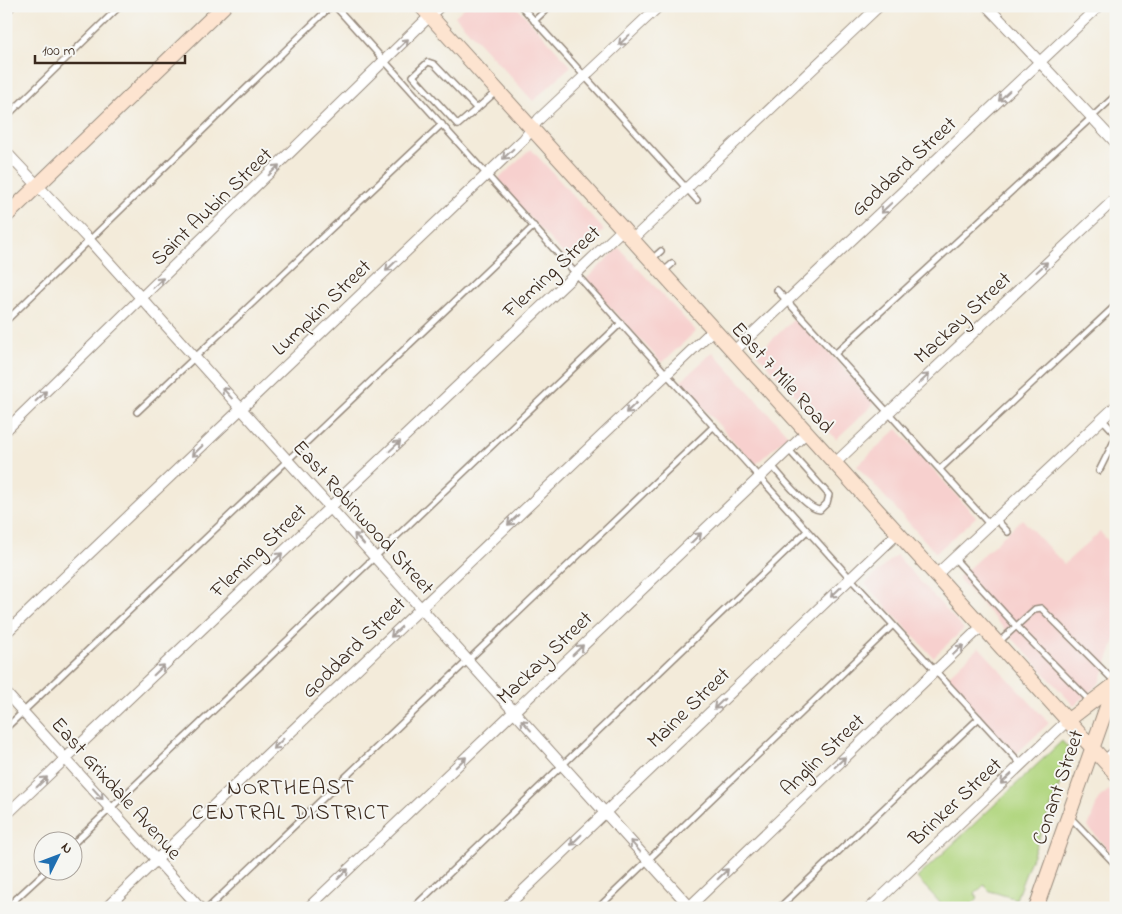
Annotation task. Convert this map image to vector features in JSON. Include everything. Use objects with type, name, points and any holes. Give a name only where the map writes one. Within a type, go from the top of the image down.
[{"type":"street","points":[[6,10],[10,6]]},
{"type":"street","points":[[6,216],[224,6]]},
{"type":"street","name":"East 7 Mile Road","points":[[421,6],[435,12],[497,90],[627,235],[656,256],[667,268],[713,330],[1116,774]]},
{"type":"street","name":"Lumpkin Street","points":[[6,633],[487,174],[584,76],[659,6]]},
{"type":"street","name":"Fleming Street","points":[[6,816],[576,273],[686,188],[879,6]]},
{"type":"street","points":[[987,6],[1116,143]]},
{"type":"street","name":"Goddard Street","points":[[733,352],[1099,6]]},
{"type":"street","name":"Saint Aubin Street","points":[[6,430],[435,12]]},
{"type":"street","name":"East Robinwood Street","points":[[6,152],[90,241],[690,907]]},
{"type":"street","name":"Mackay Street","points":[[834,464],[1116,198]]},
{"type":"street","name":"Goddard Street","points":[[106,908],[713,330]]},
{"type":"street","points":[[935,576],[1116,406]]},
{"type":"street","name":"Mackay Street","points":[[308,908],[806,433]]},
{"type":"street","name":"Maine Street","points":[[505,908],[897,534]]},
{"type":"street","name":"Anglin Street","points":[[690,907],[981,627]]},
{"type":"street","points":[[1067,721],[1115,683]]},
{"type":"street","name":"Conant Street","points":[[1036,908],[1115,683]]},
{"type":"street","name":"East Grixdale Avenue","points":[[6,693],[200,908]]},
{"type":"street","name":"Brinker Street","points":[[870,908],[1067,721]]},
{"type":"street","points":[[1104,761],[1116,751]]},
{"type":"lane","points":[[6,117],[120,6]]},
{"type":"lane","points":[[6,321],[333,6],[442,124],[850,578],[1022,764]]},
{"type":"lane","points":[[521,6],[697,200]]},
{"type":"lane","points":[[534,21],[550,6]]},
{"type":"lane","points":[[476,109],[434,64],[428,62],[413,76],[458,125],[476,109],[497,90]]},
{"type":"lane","points":[[836,353],[1116,95]]},
{"type":"lane","points":[[137,412],[442,124]]},
{"type":"lane","points":[[6,728],[286,459],[534,226]]},
{"type":"lane","points":[[777,290],[940,469],[993,522],[1008,532]]},
{"type":"lane","points":[[940,469],[1116,305]]},
{"type":"lane","points":[[82,836],[621,323]]},
{"type":"lane","points":[[1099,471],[1116,436],[1102,418]]},
{"type":"lane","points":[[208,908],[714,426]]},
{"type":"lane","points":[[772,465],[808,505],[816,510],[820,510],[827,503],[829,495],[788,450]]},
{"type":"lane","points":[[413,908],[807,530]]},
{"type":"lane","points":[[954,558],[1016,626],[1090,702]]},
{"type":"lane","points":[[996,644],[1035,609],[1041,608],[1115,683]]},
{"type":"lane","points":[[598,908],[893,625]]},
{"type":"lane","points":[[779,908],[979,718]]},
{"type":"lane","points":[[1068,815],[1116,865]]},
{"type":"lane","points":[[6,908],[33,882]]},
{"type":"shaded area","points":[[466,6],[516,6],[571,66],[533,101],[455,16]]},
{"type":"shaded area","points":[[531,149],[604,230],[570,261],[496,181]]},
{"type":"shaded area","points":[[619,248],[696,331],[662,363],[585,280]]},
{"type":"shaded area","points":[[796,317],[875,403],[836,439],[757,354]]},
{"type":"shaded area","points":[[713,352],[788,435],[755,465],[680,382]]},
{"type":"shaded area","points":[[897,429],[976,517],[936,553],[857,466]]},
{"type":"shaded area","points":[[1022,519],[1064,564],[1100,532],[1116,549],[1116,638],[1100,682],[1074,706],[958,578]]},
{"type":"shaded area","points":[[896,555],[964,629],[933,657],[865,584]]},
{"type":"shaded area","points":[[979,647],[1049,723],[1016,754],[945,679]]},
{"type":"shaded area","points":[[1109,790],[1116,797],[1116,859],[1088,827],[1099,798]]},
{"type":"green space","points":[[1062,741],[1072,752],[1016,899],[990,891],[984,885],[975,894],[978,898],[968,908],[945,908],[917,878]]},
{"type":"district","name":"NORTHEAST CENTRAL DISTRICT","points":[[291,798]]}]
